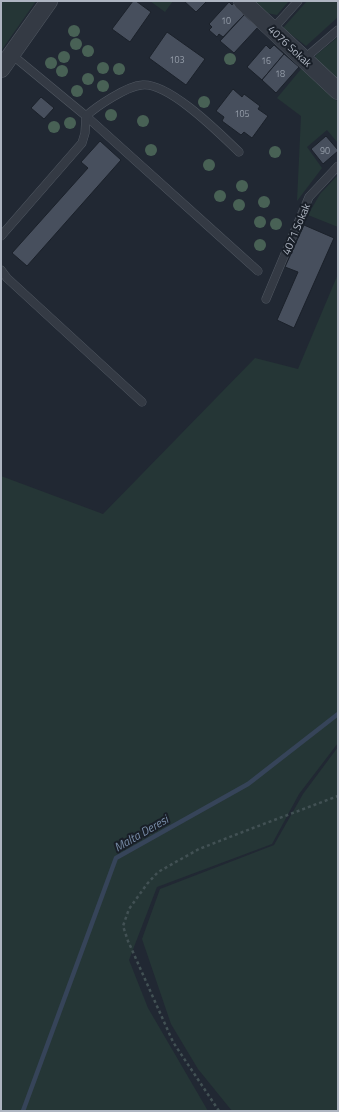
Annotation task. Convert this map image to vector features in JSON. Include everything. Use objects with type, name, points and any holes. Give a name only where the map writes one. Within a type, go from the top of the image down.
[{"type":"street","points":[[1,69],[49,1]]},
{"type":"street","name":"4076 Sokak","points":[[242,1],[338,91]]},
{"type":"lane","points":[[272,30],[298,1]]},
{"type":"lane","points":[[304,59],[338,30]]},
{"type":"lane","points":[[11,54],[86,116],[258,271]]},
{"type":"lane","points":[[1,236],[82,143],[85,133],[86,116],[96,107],[117,95],[140,85],[148,85],[170,94],[202,116],[240,152]]},
{"type":"lane","name":"4071 Sokak","points":[[266,299],[309,197],[338,166]]},
{"type":"lane","points":[[1,270],[7,278],[142,402]]},
{"type":"path","points":[[218,1111],[173,1042],[128,941],[123,926],[129,909],[147,884],[158,872],[192,853],[252,828],[338,796]]},
{"type":"shaded area","points":[[1,1],[36,1],[1,51]]},
{"type":"shaded area","points":[[150,1],[173,1],[165,12]]},
{"type":"shaded area","points":[[253,1],[289,1],[277,15],[267,13]]},
{"type":"shaded area","points":[[307,1],[338,1],[338,17],[306,46],[283,28]]},
{"type":"shaded area","points":[[338,37],[338,79],[314,61],[316,55]]},
{"type":"shaded area","points":[[302,68],[338,102],[338,143],[327,130],[307,147],[322,168],[297,201],[301,116],[277,98]]},
{"type":"shaded area","points":[[338,175],[338,227],[308,215],[320,194]]},
{"type":"shaded area","points":[[338,274],[338,743],[299,794],[272,844],[157,887],[129,960],[148,1008],[208,1111],[1,1111],[1,476],[103,514],[255,358],[298,369]]},
{"type":"shaded area","points":[[338,747],[338,1111],[232,1111],[198,1069],[171,1024],[142,939],[160,889],[274,845],[303,794]]},
{"type":"building","points":[[133,1],[136,1],[151,12],[130,42],[112,29]]},
{"type":"building","points":[[184,1],[207,1],[196,12]]},
{"type":"building","points":[[229,2],[232,5],[234,3],[243,11],[242,13],[244,15],[223,37],[219,34],[217,37],[209,30],[212,27],[209,24]]},
{"type":"building","points":[[244,15],[258,27],[234,53],[220,41]]},
{"type":"building","points":[[167,32],[205,59],[186,85],[149,58]]},
{"type":"building","points":[[266,45],[270,49],[274,45],[284,54],[262,80],[247,67]]},
{"type":"building","points":[[284,54],[299,67],[276,93],[262,80]]},
{"type":"building","points":[[233,89],[242,97],[244,94],[260,106],[258,109],[268,116],[252,138],[244,132],[241,135],[222,121],[224,117],[216,111]]},
{"type":"building","points":[[41,97],[54,108],[44,119],[31,108]]},
{"type":"building","points":[[326,136],[338,151],[323,164],[311,149]]},
{"type":"building","points":[[100,141],[121,160],[27,266],[12,253],[88,168],[81,162]]},
{"type":"building","points":[[304,225],[334,238],[294,328],[277,320],[298,272],[285,267]]},
{"type":"waterway","name":"Malta Deresi","points":[[23,1111],[116,858],[248,784],[338,714]]}]
